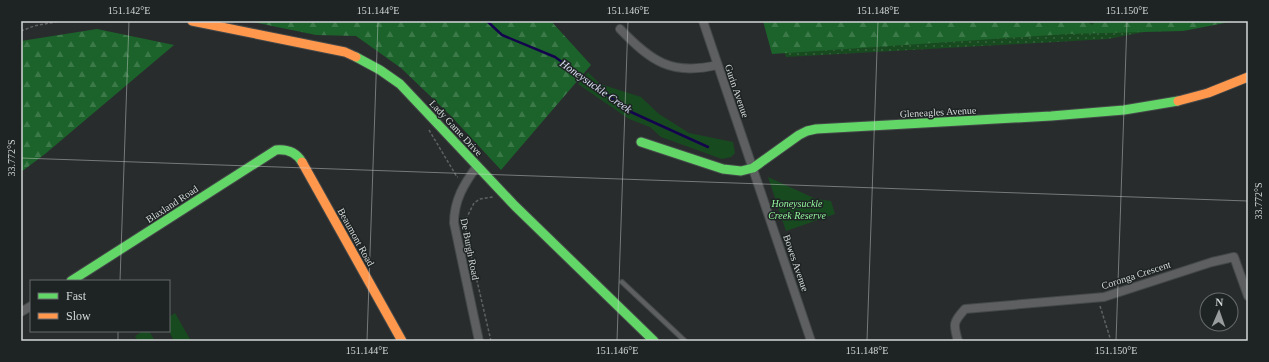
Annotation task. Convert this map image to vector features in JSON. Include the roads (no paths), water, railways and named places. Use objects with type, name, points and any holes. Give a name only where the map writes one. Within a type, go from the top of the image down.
[{"type":"street","name":"Lady Game Drive","points":[[192,21],[322,46],[345,52],[366,60],[400,84],[515,206],[654,341]]},
{"type":"street","name":"Gurin Avenue","points":[[703,21],[753,168]]},
{"type":"street","points":[[620,28],[635,44],[654,59],[668,65],[682,69],[694,69],[717,65]]},
{"type":"street","name":"Gleneagles Avenue","points":[[641,142],[732,171],[741,172],[753,168],[799,134],[816,129],[1051,116],[1124,110],[1182,100],[1208,93],[1248,77]]},
{"type":"street","name":"Blaxland Road","points":[[73,280],[276,150],[286,149]]},
{"type":"street","name":"Beaumont Road","points":[[286,149],[294,152],[299,157],[402,341]]},
{"type":"street","name":"De Burgh Road","points":[[477,166],[468,178],[457,201],[454,212],[454,223],[479,341]]},
{"type":"street","name":"Bowes Avenue","points":[[753,168],[811,341]]},
{"type":"street","name":"Coronga Crescent","points":[[958,341],[954,328],[956,320],[965,309],[1104,297],[1212,262],[1234,257],[1248,296]]},
{"type":"street","points":[[21,312],[30,307]]},
{"type":"lane","points":[[622,282],[685,341]]},
{"type":"waterway","name":"Honeysuckle Creek","points":[[487,21],[502,35],[555,57],[631,112],[708,147]]},
{"type":"park label","name":"Honeysuckle Creek Reserve","points":[[797,208]]}]
